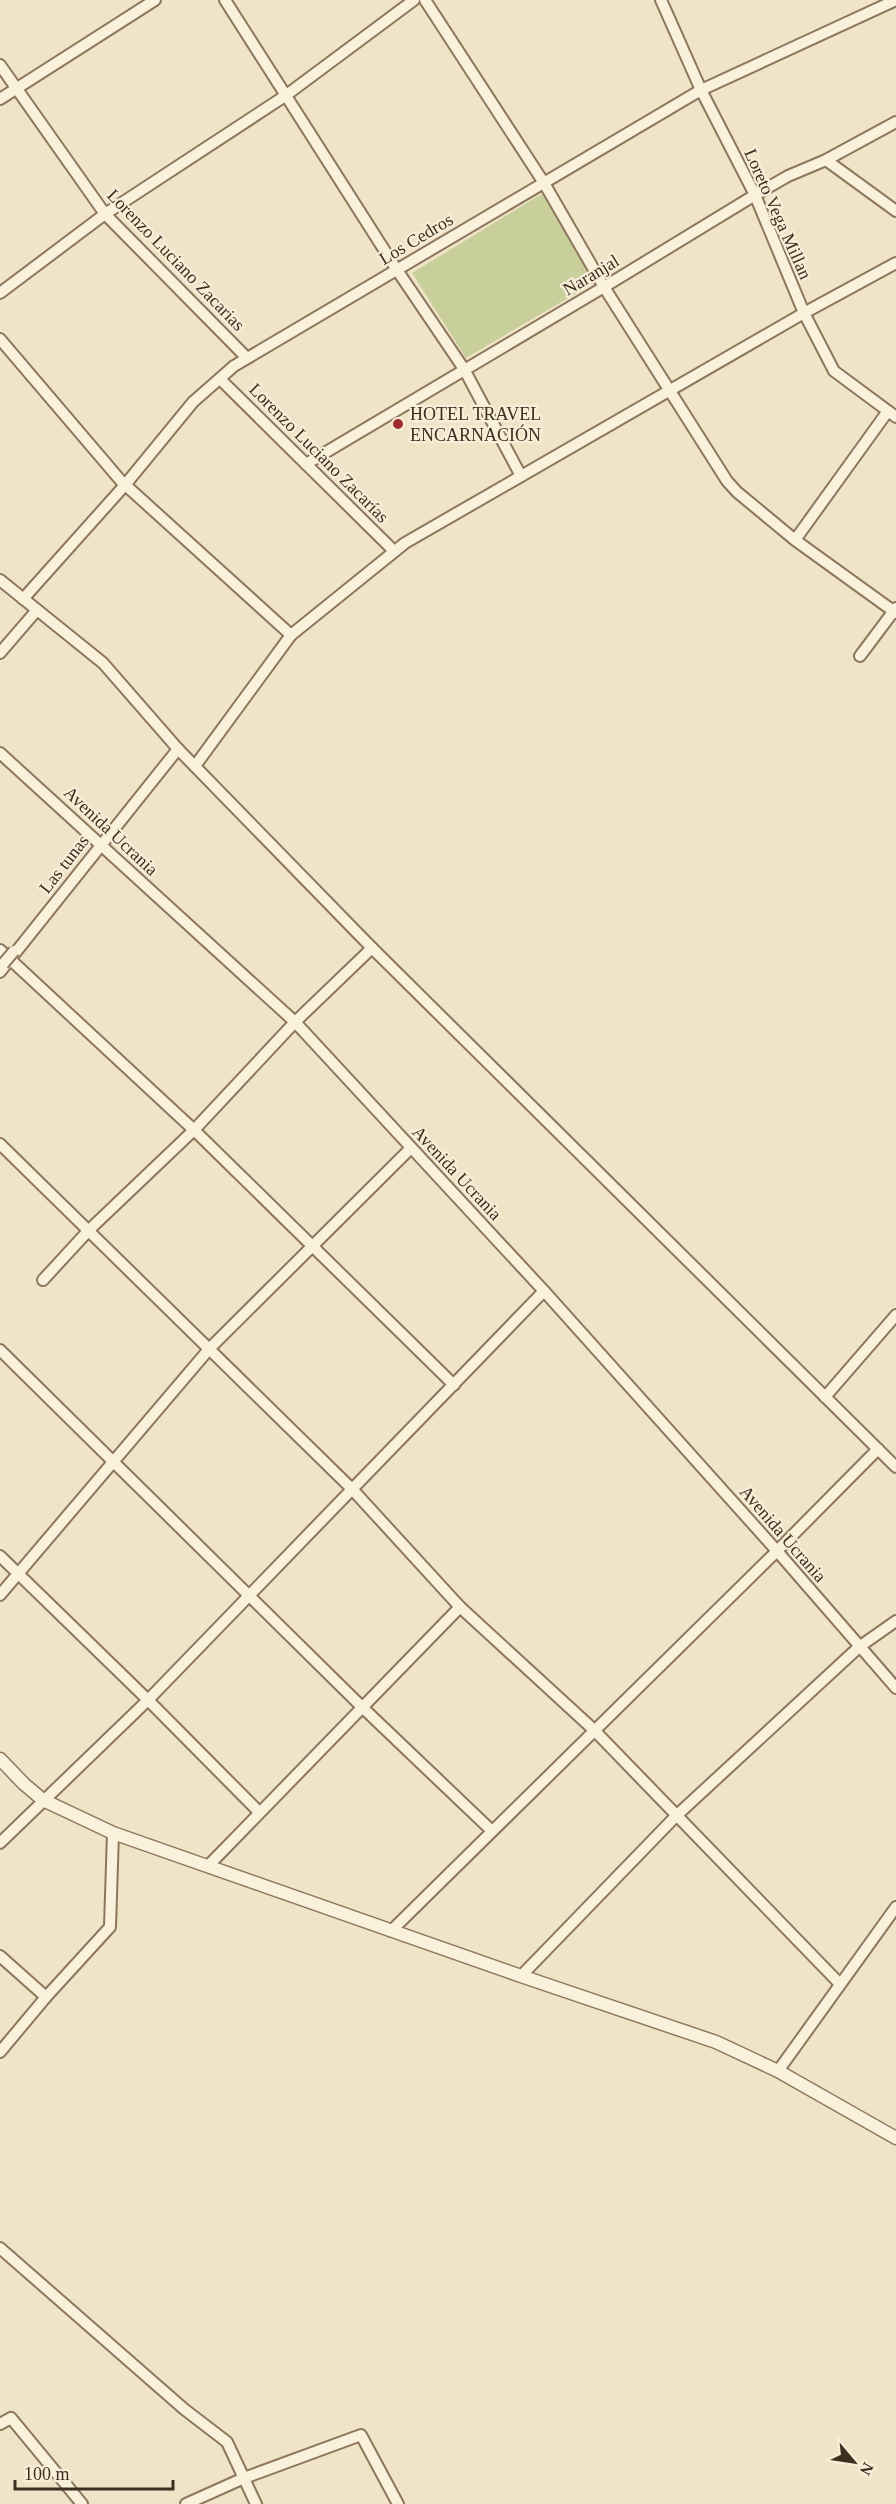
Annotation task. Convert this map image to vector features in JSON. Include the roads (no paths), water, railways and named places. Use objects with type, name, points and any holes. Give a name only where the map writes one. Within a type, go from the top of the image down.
[{"type":"street","points":[[0,99],[155,0]]},
{"type":"street","points":[[225,0],[397,270],[464,369],[521,476]]},
{"type":"street","points":[[0,293],[105,214],[285,96],[414,0]]},
{"type":"street","points":[[425,0],[544,183],[604,287],[727,481],[795,540],[895,610],[860,656]]},
{"type":"street","name":"Loreto Vega Millan","points":[[661,0],[701,90],[755,195],[804,313],[834,370],[892,414]]},
{"type":"street","name":"Los Cedros","points":[[23,598],[125,485],[193,402],[247,358],[701,90],[896,0]]},
{"type":"street","name":"Lorenzo Luciano Zacarias","points":[[0,65],[15,90],[105,214],[247,358]]},
{"type":"street","name":"Naranjal","points":[[306,464],[755,195],[896,122]]},
{"type":"street","points":[[826,160],[896,211]]},
{"type":"street","points":[[195,766],[291,635],[405,543],[804,313],[896,263]]},
{"type":"street","points":[[0,339],[125,485],[291,635]]},
{"type":"street","name":"Lorenzo Luciano Zacarías","points":[[220,379],[394,551]]},
{"type":"street","points":[[795,540],[892,414]]},
{"type":"street","points":[[0,580],[103,663],[178,750],[372,948],[896,1467]]},
{"type":"street","points":[[0,653],[37,610]]},
{"type":"street","name":"Las tunas","points":[[7,962],[178,750]]},
{"type":"street","name":"Avenida Ucrania","points":[[0,753],[295,1022],[544,1291],[777,1551],[896,1688]]},
{"type":"street","points":[[42,1280],[89,1230],[194,1130],[295,1022],[372,948]]},
{"type":"street","points":[[0,950],[7,962],[194,1130],[454,1385]]},
{"type":"street","points":[[0,1144],[351,1489],[460,1608],[594,1730],[840,1984]]},
{"type":"street","points":[[0,1595],[210,1348],[411,1148]]},
{"type":"street","points":[[0,1844],[148,1700],[544,1291]]},
{"type":"street","points":[[825,1397],[896,1315]]},
{"type":"street","points":[[0,1350],[362,1707],[492,1831]]},
{"type":"street","points":[[392,1931],[878,1449]]},
{"type":"street","points":[[0,1556],[259,1812]]},
{"type":"street","points":[[208,1866],[460,1608]]},
{"type":"street","points":[[521,1976],[676,1816],[859,1647],[896,1621]]},
{"type":"street","points":[[0,1759],[24,1785],[43,1800],[113,1833],[716,2042],[778,2071],[896,2138]]},
{"type":"street","points":[[0,2052],[46,1997],[110,1927],[113,1833]]},
{"type":"street","points":[[778,2071],[896,1907]]},
{"type":"street","points":[[0,1956],[46,1997]]},
{"type":"street","points":[[2,2253],[184,2409],[227,2442],[256,2504]]},
{"type":"street","points":[[0,2424],[11,2418],[82,2504]]},
{"type":"street","points":[[186,2504],[244,2478],[361,2434],[398,2504]]},
{"type":"place","name":"HOTEL TRAVEL ENCARNACIÓN","points":[[398,424]]}]
